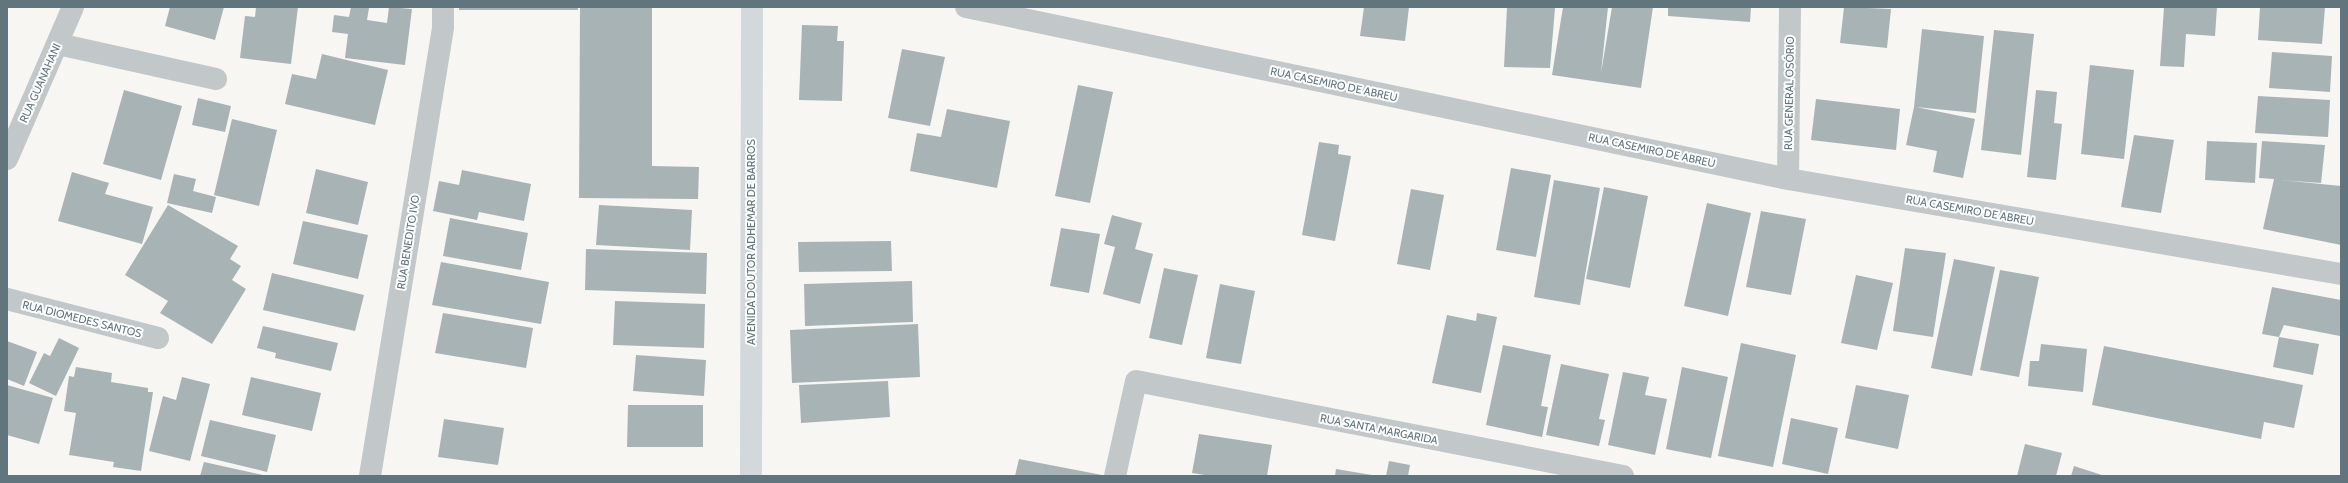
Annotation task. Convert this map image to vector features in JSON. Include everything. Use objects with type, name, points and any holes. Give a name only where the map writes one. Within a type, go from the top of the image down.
[{"type":"street","name":"RUA GUANAHANI","points":[[7,159],[73,7]]},
{"type":"street","name":"RUA BENEDITO IVO","points":[[370,476],[442,36],[443,7]]},
{"type":"street","name":"AVENIDA DOUTOR ADHEMAR DE BARROS","points":[[751,476],[752,7]]},
{"type":"street","name":"RUA CASEMIRO DE ABREU","points":[[966,7],[1788,179],[2341,274]]},
{"type":"street","name":"RUA GENERAL OSÓRIO","points":[[1788,179],[1790,7]]},
{"type":"street","points":[[58,44],[216,79]]},
{"type":"street","name":"RUA DIOMEDES SANTOS","points":[[7,300],[158,338]]},
{"type":"street","name":"RUA SANTA MARGARIDA","points":[[1115,476],[1136,382],[1623,476]]},
{"type":"building","points":[[170,7],[224,7],[215,40],[165,26]]},
{"type":"building","points":[[256,7],[298,7],[291,64],[240,58],[245,16],[255,17]]},
{"type":"building","points":[[351,7],[369,8],[367,20],[387,23],[389,7],[412,9],[405,65],[345,58],[348,34],[332,32],[334,15],[349,17]]},
{"type":"building","points":[[459,7],[578,7],[578,10],[459,10]]},
{"type":"building","points":[[580,7],[652,7],[652,166],[699,167],[698,199],[579,198]]},
{"type":"building","points":[[1364,7],[1409,7],[1405,41],[1360,36]]},
{"type":"building","points":[[1507,7],[1555,8],[1550,68],[1504,67]]},
{"type":"building","points":[[1563,7],[1608,7],[1601,73],[1612,7],[1653,7],[1641,88],[1552,75]]},
{"type":"building","points":[[1668,7],[1751,7],[1750,22],[1668,16]]},
{"type":"building","points":[[1844,7],[1891,9],[1887,48],[1840,43]]},
{"type":"building","points":[[2164,7],[2217,7],[2215,36],[2186,34],[2184,67],[2160,66]]},
{"type":"building","points":[[2260,7],[2325,7],[2322,44],[2258,40]]},
{"type":"building","points":[[802,25],[838,26],[837,41],[844,41],[842,101],[799,100]]},
{"type":"building","points":[[1922,29],[1984,36],[1976,113],[1916,107],[1975,119],[1963,178],[1933,172],[1937,151],[1906,145],[1914,107]]},
{"type":"building","points":[[1994,30],[2034,34],[2021,155],[1981,150]]},
{"type":"building","points":[[902,49],[945,57],[930,126],[888,118]]},
{"type":"building","points":[[2272,52],[2332,56],[2330,92],[2269,88]]},
{"type":"building","points":[[322,54],[388,70],[375,125],[285,104],[292,74],[316,79]]},
{"type":"building","points":[[2090,65],[2134,70],[2124,159],[2081,154]]},
{"type":"building","points":[[1078,85],[1113,92],[1090,203],[1055,196]]},
{"type":"building","points":[[124,90],[182,106],[161,180],[103,164]]},
{"type":"building","points":[[2036,90],[2057,92],[2054,123],[2062,124],[2056,180],[2027,177]]},
{"type":"building","points":[[2258,96],[2330,100],[2328,137],[2255,133]]},
{"type":"building","points":[[198,98],[231,106],[225,132],[192,125]]},
{"type":"building","points":[[1816,99],[1900,109],[1896,150],[1811,140]]},
{"type":"building","points":[[947,109],[1010,121],[997,188],[910,171],[917,133],[941,137]]},
{"type":"building","points":[[232,119],[277,130],[259,206],[214,195]]},
{"type":"building","points":[[2134,135],[2174,140],[2161,213],[2121,207]]},
{"type":"building","points":[[2207,141],[2257,143],[2255,183],[2205,180]]},
{"type":"building","points":[[2262,141],[2325,145],[2321,183],[2281,180],[2341,186],[2341,245],[2263,229],[2274,179],[2259,178]]},
{"type":"building","points":[[1319,142],[1339,145],[1338,154],[1351,156],[1335,241],[1302,235]]},
{"type":"building","points":[[1511,168],[1551,175],[1536,257],[1496,250]]},
{"type":"building","points":[[316,169],[368,182],[358,225],[306,213]]},
{"type":"building","points":[[462,170],[531,184],[524,221],[479,212],[477,220],[433,211],[439,181],[459,185]]},
{"type":"building","points":[[72,172],[109,183],[105,194],[153,207],[142,244],[58,221]]},
{"type":"building","points":[[174,174],[196,179],[193,191],[216,197],[212,213],[167,203]]},
{"type":"building","points":[[1554,180],[1600,188],[1580,305],[1534,297]]},
{"type":"building","points":[[1604,187],[1648,196],[1630,288],[1586,279]]},
{"type":"building","points":[[1411,189],[1444,195],[1430,270],[1397,264]]},
{"type":"building","points":[[1707,203],[1751,213],[1728,316],[1684,306]]},
{"type":"building","points":[[168,205],[238,246],[230,259],[241,266],[232,280],[246,289],[212,344],[160,313],[168,301],[125,275]]},
{"type":"building","points":[[599,205],[692,210],[690,250],[596,245]]},
{"type":"building","points":[[1761,211],[1806,219],[1791,295],[1746,287]]},
{"type":"building","points":[[1112,215],[1142,223],[1135,249],[1153,254],[1140,304],[1103,294],[1115,247],[1104,244]]},
{"type":"building","points":[[450,218],[528,233],[521,270],[443,256]]},
{"type":"building","points":[[303,221],[368,235],[358,279],[293,264]]},
{"type":"building","points":[[1061,228],[1100,234],[1089,293],[1050,286]]},
{"type":"building","points":[[891,241],[892,271],[799,272],[798,242]]},
{"type":"building","points":[[1905,248],[1946,253],[1933,337],[1893,331]]},
{"type":"building","points":[[586,249],[707,253],[706,294],[585,290]]},
{"type":"building","points":[[1954,259],[1995,267],[1972,376],[1931,368]]},
{"type":"building","points":[[441,262],[549,282],[541,324],[432,305]]},
{"type":"building","points":[[1164,268],[1198,275],[1182,345],[1149,338]]},
{"type":"building","points":[[2000,270],[2039,277],[2019,377],[1980,370]]},
{"type":"building","points":[[272,273],[364,295],[355,331],[263,310]]},
{"type":"building","points":[[1856,275],[1893,283],[1877,350],[1841,343]]},
{"type":"building","points":[[912,281],[913,322],[805,326],[804,284]]},
{"type":"building","points":[[1220,284],[1255,291],[1241,364],[1206,358]]},
{"type":"building","points":[[2272,287],[2341,300],[2340,336],[2284,325],[2279,337],[2262,334]]},
{"type":"building","points":[[615,301],[705,304],[704,348],[613,345]]},
{"type":"building","points":[[443,313],[533,328],[526,368],[435,353]]},
{"type":"building","points":[[1477,313],[1497,317],[1481,393],[1432,383],[1447,315],[1476,321]]},
{"type":"building","points":[[918,324],[920,377],[792,383],[790,330]]},
{"type":"building","points":[[263,326],[338,343],[331,371],[275,358],[276,353],[257,348]]},
{"type":"building","points":[[2279,337],[2319,344],[2313,375],[2273,367]]},
{"type":"building","points":[[59,338],[79,348],[56,396],[29,383],[44,353],[50,356]]},
{"type":"building","points":[[7,341],[37,352],[24,386],[7,379]]},
{"type":"building","points":[[1741,343],[1796,355],[1773,467],[1718,456]]},
{"type":"building","points":[[2041,344],[2087,349],[2083,392],[2028,386],[2030,361],[2039,361]]},
{"type":"building","points":[[1503,345],[1551,355],[1541,406],[1548,407],[1542,437],[1486,425]]},
{"type":"building","points":[[2104,346],[2303,385],[2294,428],[2264,422],[2261,439],[2092,405]]},
{"type":"building","points":[[636,355],[706,360],[704,396],[633,391]]},
{"type":"building","points":[[1561,364],[1609,374],[1599,419],[1605,420],[1599,446],[1546,435]]},
{"type":"building","points":[[76,367],[112,373],[111,382],[148,388],[148,392],[153,392],[141,471],[113,467],[114,462],[69,455],[76,413],[64,411],[69,376],[74,377]]},
{"type":"building","points":[[1682,367],[1728,377],[1711,458],[1666,449]]},
{"type":"building","points":[[1623,372],[1649,377],[1645,395],[1667,399],[1655,455],[1608,445]]},
{"type":"building","points":[[182,377],[210,384],[190,461],[149,451],[163,396],[176,400]]},
{"type":"building","points":[[251,377],[321,393],[312,431],[242,415]]},
{"type":"building","points":[[888,381],[890,417],[801,423],[799,385]]},
{"type":"building","points":[[7,385],[53,398],[39,444],[7,435]]},
{"type":"building","points":[[1856,385],[1909,395],[1898,449],[1845,438]]},
{"type":"building","points":[[628,405],[703,405],[703,447],[627,447]]},
{"type":"building","points":[[1791,418],[1838,428],[1828,474],[1782,464]]},
{"type":"building","points":[[444,419],[504,428],[498,465],[438,457]]},
{"type":"building","points":[[210,420],[276,435],[267,472],[201,456]]},
{"type":"building","points":[[1199,434],[1272,445],[1267,476],[1211,476],[1192,473]]},
{"type":"building","points":[[2025,444],[2062,453],[2056,476],[2017,476]]},
{"type":"building","points":[[1019,459],[1102,475],[1102,476],[1015,476]]},
{"type":"building","points":[[1389,461],[1410,465],[1408,476],[1386,476]]},
{"type":"building","points":[[204,462],[263,475],[263,476],[200,476]]},
{"type":"building","points":[[2074,466],[2105,476],[2071,476]]},
{"type":"building","points":[[1336,469],[1372,475],[1372,476],[1335,476]]}]
